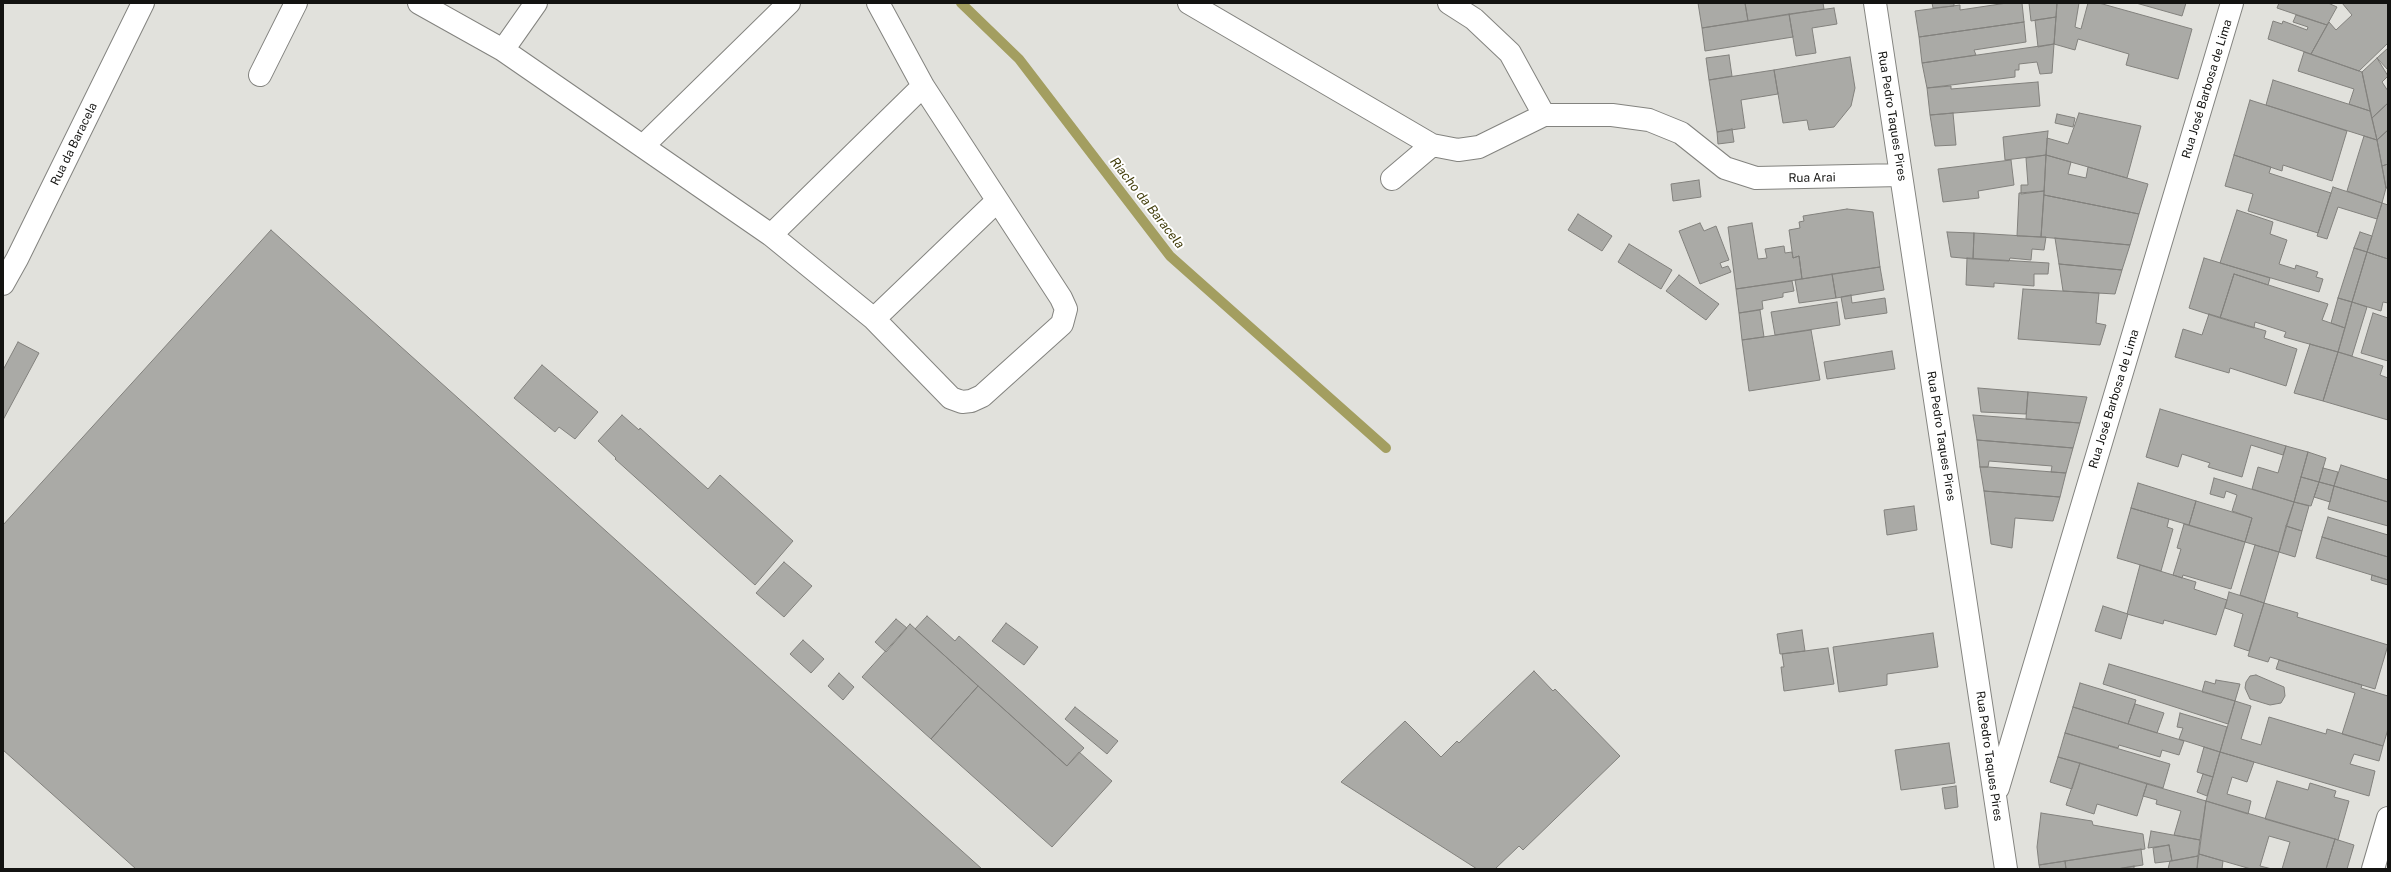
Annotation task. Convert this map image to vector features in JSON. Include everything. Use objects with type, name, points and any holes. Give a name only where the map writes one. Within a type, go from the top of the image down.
[{"type":"street","name":"Rua da Baracela","points":[[3,284],[18,258],[143,3]]},
{"type":"street","points":[[260,75],[296,3]]},
{"type":"street","points":[[419,3],[503,50],[771,235],[874,319],[951,398],[962,402],[982,396],[1062,324],[1066,309],[1061,298],[923,86],[878,3]]},
{"type":"street","points":[[503,50],[536,3]]},
{"type":"street","points":[[643,146],[789,3]]},
{"type":"street","points":[[1189,3],[1432,145],[1458,150],[1479,147],[1544,115],[1510,53],[1474,19],[1449,3]]},
{"type":"street","name":"Rua Pedro Taques Pires","points":[[1875,3],[2006,869]]},
{"type":"street","name":"Rua José Barbosa de Lima","points":[[1996,795],[2232,3]]},
{"type":"street","points":[[771,235],[923,86]]},
{"type":"street","name":"Rua Arai","points":[[1544,115],[1612,115],[1649,120],[1681,133],[1725,168],[1756,178],[1902,176]]},
{"type":"street","points":[[1392,179],[1432,145]]},
{"type":"street","points":[[874,319],[998,201]]},
{"type":"street","points":[[2373,869],[2388,818]]},
{"type":"building","points":[[1698,3],[1745,3],[1748,21],[1702,28]]},
{"type":"building","points":[[1745,3],[1823,3],[1824,9],[1748,21]]},
{"type":"building","points":[[1932,3],[1954,3],[1954,6],[1933,8]]},
{"type":"building","points":[[2007,3],[2022,3],[2024,22],[1919,37],[1915,11],[1960,5],[1960,10]]},
{"type":"building","points":[[2029,3],[2057,3],[2056,17],[2031,21]]},
{"type":"building","points":[[2057,3],[2079,3],[2075,27],[2081,29],[2088,3],[2099,3],[2192,29],[2178,79],[2126,65],[2129,54],[2078,39],[2075,50],[2054,44]]},
{"type":"building","points":[[2136,3],[2186,3],[2182,16]]},
{"type":"building","points":[[2279,3],[2328,3],[2337,7],[2327,25],[2277,8]]},
{"type":"building","points":[[2342,3],[2388,3],[2388,43],[2359,71],[2311,54],[2329,22],[2336,30],[2352,15]]},
{"type":"building","points":[[1834,8],[1837,24],[1812,28],[1816,53],[1796,56],[1789,14]]},
{"type":"building","points":[[1789,14],[1793,37],[1705,51],[1702,28]]},
{"type":"building","points":[[2296,15],[2327,25],[2311,54],[2268,39],[2273,21],[2282,24],[2283,21],[2307,30],[2308,27],[2293,22]]},
{"type":"building","points":[[2056,17],[2054,44],[2038,47],[2035,20]]},
{"type":"building","points":[[2024,22],[2026,42],[1974,50],[1976,55],[1922,63],[1919,37]]},
{"type":"building","points":[[2054,44],[2052,73],[2040,74],[2037,62],[2019,64],[2019,70],[2015,70],[2015,77],[1927,88],[1922,63]]},
{"type":"building","points":[[2388,48],[2388,70],[2377,58]]},
{"type":"building","points":[[2304,52],[2362,72],[2370,111],[2349,104],[2354,89],[2298,71]]},
{"type":"building","points":[[1729,55],[1732,76],[1709,80],[1706,58]]},
{"type":"building","points":[[1850,57],[1855,88],[1851,106],[1834,127],[1809,130],[1807,120],[1783,123],[1774,70]]},
{"type":"building","points":[[2377,58],[2388,76],[2382,82],[2388,91],[2388,103],[2372,118],[2362,72]]},
{"type":"building","points":[[1774,70],[1778,94],[1741,100],[1745,128],[1717,132],[1709,80]]},
{"type":"building","points":[[2273,80],[2370,111],[2377,140],[2266,105]]},
{"type":"building","points":[[2038,82],[2040,106],[1930,115],[1927,88],[1951,86],[1951,89]]},
{"type":"building","points":[[2250,100],[2347,131],[2332,181],[2283,165],[2282,171],[2234,155]]},
{"type":"building","points":[[2388,103],[2388,130],[2377,140],[2372,118]]},
{"type":"building","points":[[1953,113],[1956,145],[1935,146],[1930,115]]},
{"type":"building","points":[[2079,113],[2141,126],[2127,178],[2046,155],[2047,138],[2068,144]]},
{"type":"building","points":[[2057,114],[2075,118],[2073,127],[2055,123]]},
{"type":"building","points":[[1732,129],[1734,142],[1718,144],[1717,132]]},
{"type":"building","points":[[2388,130],[2388,164],[2382,166],[2377,140]]},
{"type":"building","points":[[2048,131],[2046,155],[2005,160],[2003,137]]},
{"type":"building","points":[[2364,136],[2377,140],[2386,188],[2382,203],[2347,191]]},
{"type":"building","points":[[2046,155],[2044,191],[2021,194],[2021,185],[2028,185],[2026,158]]},
{"type":"building","points":[[2046,155],[2071,162],[2068,174],[2086,178],[2088,167],[2148,184],[2139,214],[2044,195]]},
{"type":"building","points":[[2234,155],[2271,167],[2269,173],[2331,193],[2318,233],[2248,211],[2253,194],[2225,186]]},
{"type":"building","points":[[2011,160],[2014,185],[1978,191],[1979,198],[1943,202],[1938,169]]},
{"type":"building","points":[[2388,164],[2388,188],[2386,188],[2382,166]]},
{"type":"building","points":[[1699,180],[1701,197],[1673,201],[1671,184]]},
{"type":"building","points":[[2333,187],[2382,203],[2377,219],[2338,207],[2327,239],[2317,236]]},
{"type":"building","points":[[2044,191],[2041,237],[2017,236],[2019,193]]},
{"type":"building","points":[[2044,195],[2139,214],[2130,245],[2041,237]]},
{"type":"building","points":[[2382,203],[2388,205],[2388,259],[2367,252]]},
{"type":"building","points":[[1847,209],[1873,212],[1880,267],[1802,279],[1799,256],[1793,258],[1789,230],[1800,228],[1799,222],[1804,221],[1803,216]]},
{"type":"building","points":[[2237,210],[2273,222],[2270,234],[2287,240],[2279,264],[2295,269],[2296,265],[2318,272],[2316,277],[2323,279],[2319,292],[2220,263]]},
{"type":"building","points":[[1578,214],[1612,236],[1602,251],[1568,230]]},
{"type":"building","points":[[1700,223],[1704,231],[1716,226],[1729,260],[1720,263],[1722,268],[1728,266],[1731,272],[1700,284],[1679,231]]},
{"type":"building","points":[[1752,223],[1758,259],[1767,258],[1765,249],[1784,246],[1785,253],[1792,252],[1793,258],[1799,256],[1802,279],[1736,289],[1728,227]]},
{"type":"building","points":[[271,230],[982,869],[136,869],[3,750],[3,525]]},
{"type":"building","points":[[1947,232],[1974,233],[1973,259],[1951,257]]},
{"type":"building","points":[[2360,232],[2372,236],[2367,252],[2354,248]]},
{"type":"building","points":[[1974,233],[2046,237],[2044,250],[2032,249],[2031,260],[2010,258],[2009,261],[1973,259]]},
{"type":"building","points":[[2055,238],[2130,245],[2122,270],[2059,264]]},
{"type":"building","points":[[1629,244],[1672,270],[1661,289],[1618,262]]},
{"type":"building","points":[[2354,248],[2367,252],[2352,302],[2338,298]]},
{"type":"building","points":[[2367,252],[2388,259],[2388,303],[2383,302],[2381,311],[2352,302]]},
{"type":"building","points":[[1967,258],[2049,263],[2048,274],[2034,274],[2034,286],[1994,283],[1994,287],[1966,285]]},
{"type":"building","points":[[2204,258],[2270,278],[2268,285],[2234,274],[2220,318],[2189,308]]},
{"type":"building","points":[[2059,264],[2122,270],[2115,294],[2063,291]]},
{"type":"building","points":[[1880,267],[1884,290],[1836,298],[1832,274]]},
{"type":"building","points":[[1832,274],[1836,298],[1799,303],[1795,280]]},
{"type":"building","points":[[2234,274],[2328,304],[2322,320],[2345,328],[2338,352],[2284,337],[2286,332],[2255,322],[2254,328],[2220,318]]},
{"type":"building","points":[[1679,275],[1719,304],[1706,320],[1666,291]]},
{"type":"building","points":[[1792,281],[1794,291],[1783,293],[1783,297],[1762,301],[1763,309],[1739,313],[1736,289]]},
{"type":"building","points":[[2023,289],[2099,293],[2096,323],[2106,325],[2100,345],[2018,339]]},
{"type":"building","points":[[1851,295],[1852,303],[1885,298],[1887,313],[1845,319],[1841,297]]},
{"type":"building","points":[[2338,298],[2352,302],[2345,328],[2331,323]]},
{"type":"building","points":[[1837,302],[1840,325],[1775,335],[1771,312]]},
{"type":"building","points":[[2352,302],[2367,307],[2352,356],[2338,352]]},
{"type":"building","points":[[1760,310],[1764,337],[1742,340],[1739,313]]},
{"type":"building","points":[[2373,313],[2388,318],[2388,361],[2361,353]]},
{"type":"building","points":[[2209,314],[2266,331],[2264,338],[2297,349],[2286,386],[2230,368],[2229,373],[2175,357],[2183,329],[2202,335]]},
{"type":"building","points":[[1811,330],[1820,380],[1749,391],[1742,340]]},
{"type":"building","points":[[18,342],[39,353],[3,420],[3,370]]},
{"type":"building","points":[[2310,344],[2338,352],[2323,401],[2294,393]]},
{"type":"building","points":[[1892,351],[1895,369],[1827,379],[1824,362]]},
{"type":"building","points":[[2338,352],[2383,366],[2380,375],[2388,378],[2388,420],[2323,401]]},
{"type":"building","points":[[542,365],[598,412],[575,439],[559,427],[555,432],[514,398]]},
{"type":"building","points":[[1978,388],[2028,392],[2026,414],[1981,412]]},
{"type":"building","points":[[2028,392],[2087,397],[2080,423],[2026,419]]},
{"type":"building","points":[[2160,409],[2286,446],[2283,455],[2251,445],[2242,477],[2208,467],[2210,463],[2182,454],[2178,467],[2146,457]]},
{"type":"building","points":[[622,415],[639,430],[640,428],[708,489],[720,475],[793,541],[755,585],[615,459],[616,458],[598,441]]},
{"type":"building","points":[[1973,415],[2080,423],[2073,448],[1977,440]]},
{"type":"building","points":[[1977,440],[2073,448],[2066,473],[2051,472],[2052,466],[1989,461],[1988,467],[1980,467]]},
{"type":"building","points":[[2286,446],[2308,452],[2294,502],[2252,489],[2258,467],[2278,473]]},
{"type":"building","points":[[2308,452],[2326,458],[2319,482],[2301,477]]},
{"type":"building","points":[[2341,465],[2388,480],[2388,502],[2334,486]]},
{"type":"building","points":[[1980,467],[2066,473],[2060,497],[1984,491]]},
{"type":"building","points":[[2323,468],[2338,472],[2334,486],[2319,482]]},
{"type":"building","points":[[2301,477],[2319,482],[2311,506],[2294,502]]},
{"type":"building","points":[[2214,478],[2294,502],[2279,552],[2245,542],[2252,518],[2232,511],[2237,495],[2226,491],[2224,498],[2210,494]]},
{"type":"building","points":[[2319,482],[2334,486],[2330,502],[2314,497]]},
{"type":"building","points":[[2138,483],[2196,501],[2189,525],[2131,508]]},
{"type":"building","points":[[2334,486],[2388,502],[2388,526],[2328,509]]},
{"type":"building","points":[[1984,491],[2060,497],[2053,521],[2015,518],[2012,548],[1991,544]]},
{"type":"building","points":[[2196,501],[2252,518],[2245,542],[2189,525]]},
{"type":"building","points":[[2294,502],[2309,506],[2302,531],[2286,526]]},
{"type":"building","points":[[1914,506],[1917,530],[1887,535],[1884,510]]},
{"type":"building","points":[[2131,508],[2169,519],[2167,527],[2173,529],[2161,571],[2117,558]]},
{"type":"building","points":[[2328,517],[2388,535],[2388,557],[2322,537]]},
{"type":"building","points":[[2184,524],[2245,542],[2231,589],[2183,575],[2182,578],[2173,575],[2181,549],[2177,548]]},
{"type":"building","points":[[2286,526],[2302,531],[2295,557],[2279,552]]},
{"type":"building","points":[[2322,537],[2388,557],[2388,580],[2316,558]]},
{"type":"building","points":[[2255,545],[2279,552],[2264,603],[2240,595]]},
{"type":"building","points":[[784,562],[812,586],[784,617],[756,593]]},
{"type":"building","points":[[2140,565],[2196,582],[2194,589],[2227,600],[2216,635],[2164,620],[2163,624],[2127,614]]},
{"type":"building","points":[[2372,575],[2388,580],[2388,585],[2371,580]]},
{"type":"building","points":[[2229,592],[2264,603],[2249,651],[2234,646],[2243,614],[2225,608]]},
{"type":"building","points":[[2264,603],[2298,613],[2297,617],[2388,645],[2375,689],[2270,657],[2268,662],[2248,656]]},
{"type":"building","points":[[2103,606],[2128,614],[2121,639],[2095,631]]},
{"type":"building","points":[[927,616],[955,641],[959,636],[1084,748],[1067,766],[915,629]]},
{"type":"building","points":[[896,619],[907,628],[886,652],[875,642]]},
{"type":"building","points":[[1006,623],[1038,647],[1024,665],[992,641]]},
{"type":"building","points":[[910,624],[978,686],[931,739],[862,677]]},
{"type":"building","points":[[1802,630],[1805,651],[1780,654],[1777,634]]},
{"type":"building","points":[[1933,633],[1938,667],[1887,674],[1887,685],[1839,692],[1833,647]]},
{"type":"building","points":[[803,640],[824,659],[811,673],[790,654]]},
{"type":"building","points":[[1828,648],[1834,684],[1784,691],[1781,667],[1784,667],[1782,654]]},
{"type":"building","points":[[2279,660],[2362,685],[2361,688],[2388,696],[2388,729],[2383,746],[2342,734],[2355,693],[2276,669]]},
{"type":"building","points":[[2109,664],[2235,701],[2228,724],[2103,684]]},
{"type":"building","points":[[1534,671],[1553,691],[1555,689],[1620,756],[1523,850],[1519,846],[1495,869],[1477,869],[1341,782],[1405,721],[1441,757],[1457,741],[1459,743]]},
{"type":"building","points":[[839,673],[854,687],[843,700],[828,686]]},
{"type":"building","points":[[2256,675],[2284,687],[2285,696],[2281,703],[2270,705],[2250,699],[2245,688],[2246,682],[2250,676]]},
{"type":"building","points":[[2216,680],[2240,684],[2235,701],[2202,692],[2205,681],[2215,684]]},
{"type":"building","points":[[2080,683],[2136,700],[2128,724],[2073,707]]},
{"type":"building","points":[[978,686],[1067,766],[1079,752],[1112,781],[1052,847],[931,739]]},
{"type":"building","points":[[2235,701],[2251,706],[2241,739],[2261,745],[2269,717],[2326,734],[2327,729],[2383,746],[2379,761],[2354,754],[2350,764],[2375,771],[2369,796],[2220,752]]},
{"type":"building","points":[[2135,704],[2164,713],[2157,733],[2128,724]]},
{"type":"building","points":[[1075,707],[1118,741],[1107,754],[1065,719]]},
{"type":"building","points":[[2073,707],[2184,741],[2179,755],[2162,750],[2160,757],[2119,745],[2118,748],[2065,733]]},
{"type":"building","points":[[2180,713],[2227,727],[2220,752],[2179,739],[2183,728],[2177,727]]},
{"type":"building","points":[[2065,733],[2170,764],[2163,788],[2058,757]]},
{"type":"building","points":[[1949,743],[1955,783],[1901,790],[1895,750]]},
{"type":"building","points":[[2204,747],[2220,752],[2213,777],[2197,772]]},
{"type":"building","points":[[2220,752],[2254,762],[2247,782],[2232,777],[2227,794],[2251,801],[2248,814],[2206,801]]},
{"type":"building","points":[[2058,757],[2080,763],[2072,789],[2050,782]]},
{"type":"building","points":[[2080,763],[2147,784],[2137,816],[2097,804],[2094,814],[2066,805]]},
{"type":"building","points":[[2203,774],[2213,777],[2207,796],[2197,792]]},
{"type":"building","points":[[2277,781],[2308,790],[2310,783],[2336,791],[2334,797],[2349,801],[2338,840],[2265,819]]},
{"type":"building","points":[[2147,784],[2206,801],[2200,840],[2174,835],[2181,811],[2156,804],[2157,800],[2143,796]]},
{"type":"building","points":[[1956,786],[1958,807],[1945,809],[1942,788]]},
{"type":"building","points":[[2206,801],[2335,839],[2326,869],[2282,869],[2290,842],[2269,836],[2260,866],[2272,869],[2251,869],[2199,854]]},
{"type":"building","points":[[2041,813],[2092,821],[2093,825],[2143,834],[2145,849],[2039,865],[2037,847]]},
{"type":"building","points":[[2151,831],[2200,840],[2198,856],[2172,861],[2169,845],[2148,848]]},
{"type":"building","points":[[2335,839],[2354,845],[2347,869],[2326,869]]},
{"type":"building","points":[[2169,845],[2172,861],[2155,863],[2153,848]]},
{"type":"building","points":[[2141,849],[2143,865],[2117,869],[2066,869],[2065,861]]},
{"type":"building","points":[[2199,854],[2223,861],[2222,869],[2197,869]]},
{"type":"building","points":[[2198,856],[2197,869],[2168,869],[2170,861]]},
{"type":"building","points":[[2065,861],[2066,869],[2040,869],[2039,865]]},
{"type":"building","points":[[2134,866],[2134,869],[2117,869]]},
{"type":"waterway","name":"Riacho da Baracela","points":[[961,3],[1019,59],[1170,256],[1386,448]]}]
